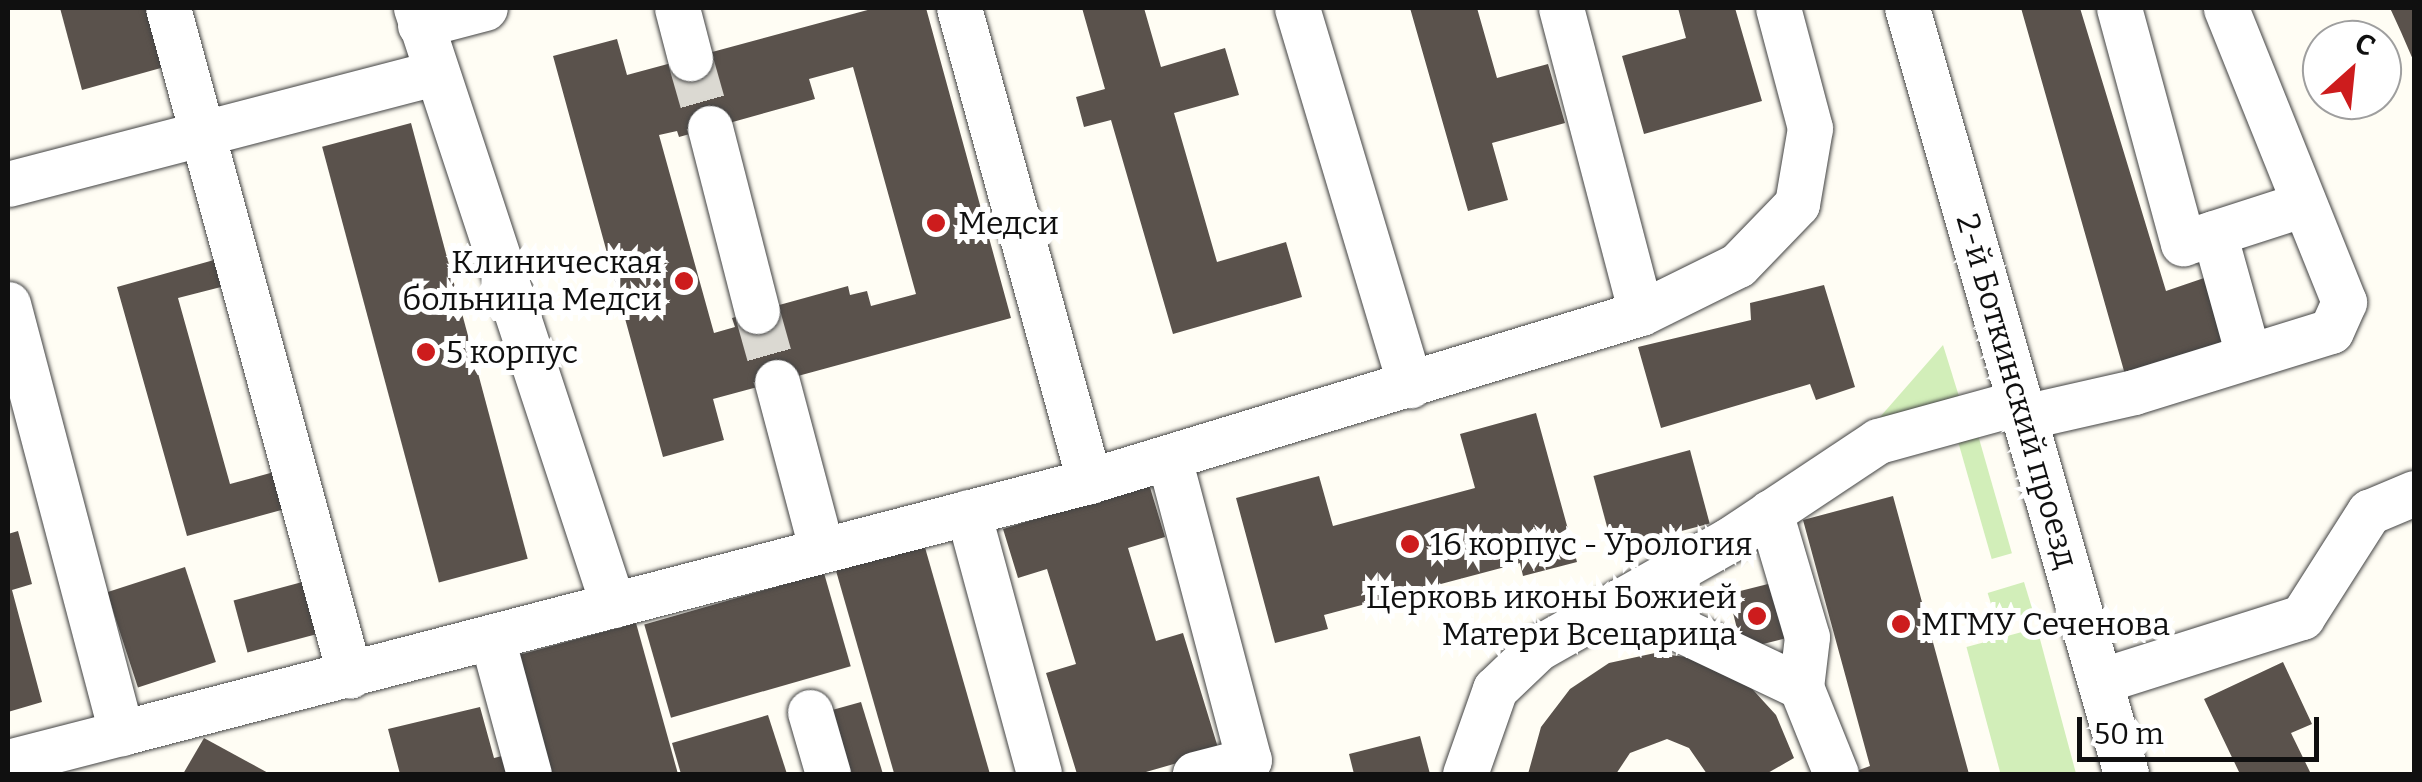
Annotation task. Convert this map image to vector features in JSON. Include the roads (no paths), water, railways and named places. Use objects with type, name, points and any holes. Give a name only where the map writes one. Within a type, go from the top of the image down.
[{"type":"street","points":[[168,8],[350,676]]},
{"type":"street","points":[[485,8],[418,16],[433,73],[613,605]]},
{"type":"street","points":[[959,8],[1088,481]]},
{"type":"street","points":[[1297,8],[1410,385]]},
{"type":"street","points":[[1561,8],[1641,313]]},
{"type":"street","points":[[8,762],[107,749],[350,676],[821,548],[1088,481],[1641,313],[1738,265],[1798,204],[1810,128],[1778,8]]},
{"type":"street","name":"2-й Боткинский проезд","points":[[1907,8],[2126,774]]},
{"type":"street","points":[[2119,8],[2182,243],[2304,204]]},
{"type":"street","points":[[1465,774],[1495,689],[1538,648],[1770,512],[1878,441],[2022,410],[2134,392],[2332,331],[2344,302],[2226,8]]},
{"type":"street","points":[[8,184],[433,73]]},
{"type":"street","points":[[710,128],[758,311]]},
{"type":"street","points":[[2214,233],[2248,355]]},
{"type":"street","points":[[8,304],[17,379],[107,749]]},
{"type":"street","points":[[777,382],[821,548]]},
{"type":"street","points":[[1169,458],[1249,760],[1195,774]]},
{"type":"street","points":[[2100,681],[2302,617],[2369,512],[2414,493]]},
{"type":"street","points":[[968,512],[1039,774]]},
{"type":"street","points":[[1770,512],[1806,636],[1801,687],[1836,774]]},
{"type":"street","points":[[1620,602],[1801,687]]},
{"type":"street","points":[[492,638],[530,774]]},
{"type":"street","points":[[810,712],[828,774]]},
{"type":"tunnel","points":[[690,58],[710,128]]},
{"type":"tunnel","points":[[757,311],[777,382]]},
{"type":"place","name":"Медси","points":[[936,223]]},
{"type":"place","name":"Клиническая больница Медси","points":[[684,281]]},
{"type":"place","name":"5 корпус","points":[[426,352]]},
{"type":"place","name":"16 корпус - Урология","points":[[1410,544]]},
{"type":"place","name":"Церковь иконы Божией Матери Всецарица","points":[[1757,616]]},
{"type":"place","name":"МГМУ Сеченова","points":[[1901,624]]}]
